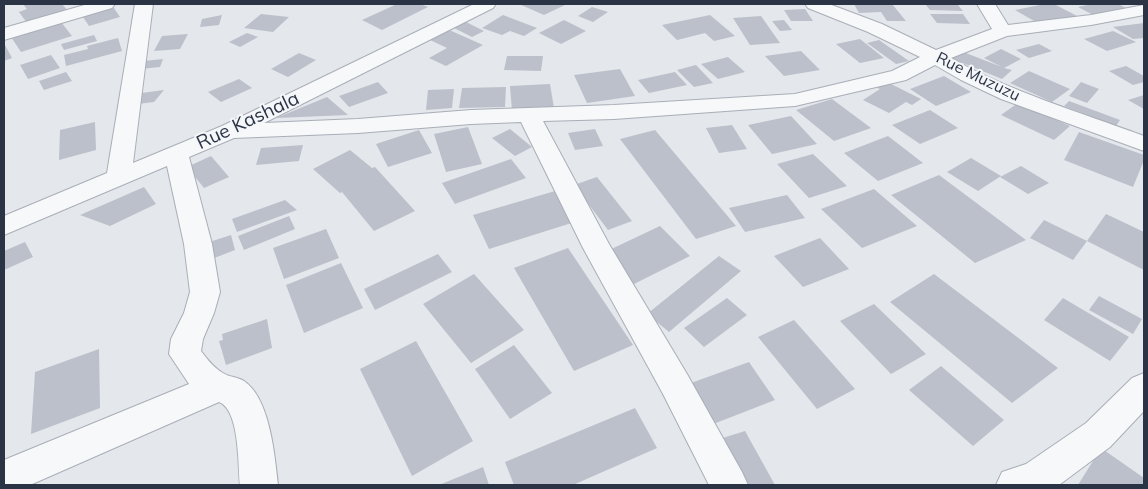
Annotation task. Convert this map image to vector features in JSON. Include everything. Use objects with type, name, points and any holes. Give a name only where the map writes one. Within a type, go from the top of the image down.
[{"type":"street","points":[[4,34],[106,4]]},
{"type":"street","points":[[119,176],[144,4]]},
{"type":"street","name":"Rue Kashala","points":[[4,226],[119,176],[230,131],[487,4]]},
{"type":"street","name":"Rue Muzuzu","points":[[814,4],[875,28],[935,57],[968,76],[1016,97],[1144,144]]},
{"type":"street","points":[[986,4],[1003,31]]},
{"type":"street","points":[[230,131],[358,126],[471,117],[623,112],[795,100],[899,76],[935,57],[1003,31],[1091,20],[1144,10]]},
{"type":"street","points":[[529,115],[547,146],[556,170],[597,248],[675,384],[729,485]]},
{"type":"street","points":[[176,154],[198,244],[205,292],[199,313],[187,339],[185,354],[195,368],[218,387],[232,391],[244,404],[253,433],[259,485]]},
{"type":"street","points":[[4,478],[218,387]]},
{"type":"street","points":[[1027,484],[1098,435],[1144,388]]},
{"type":"building","points":[[23,4],[62,4],[68,11],[27,23],[19,12],[27,9]]},
{"type":"building","points":[[397,4],[420,4],[428,7],[382,30],[362,20]]},
{"type":"building","points":[[519,4],[567,4],[544,15]]},
{"type":"building","points":[[854,4],[892,4],[906,21],[887,21],[881,12],[859,13]]},
{"type":"building","points":[[925,4],[957,4],[963,11],[930,10]]},
{"type":"building","points":[[1054,4],[1079,17],[1041,25],[1015,10]]},
{"type":"building","points":[[1092,4],[1118,4],[1128,9],[1097,17],[1078,7]]},
{"type":"building","points":[[592,7],[608,12],[593,22],[578,16]]},
{"type":"building","points":[[114,8],[120,17],[89,26],[83,17]]},
{"type":"building","points":[[805,9],[813,21],[791,21],[784,10]]},
{"type":"building","points":[[261,14],[289,17],[273,32],[244,28]]},
{"type":"building","points":[[930,14],[963,14],[970,24],[937,23]]},
{"type":"building","points":[[222,15],[219,25],[200,27],[202,19]]},
{"type":"building","points":[[503,15],[537,28],[524,36],[510,31],[502,35],[482,28]]},
{"type":"building","points":[[710,15],[735,36],[714,41],[705,33],[677,40],[662,25]]},
{"type":"building","points":[[761,16],[780,43],[750,45],[733,18]]},
{"type":"building","points":[[564,20],[586,31],[561,44],[539,33]]},
{"type":"building","points":[[784,20],[792,30],[780,31],[772,21]]},
{"type":"building","points":[[464,21],[484,31],[472,37],[452,27]]},
{"type":"building","points":[[61,22],[72,36],[21,52],[11,37]]},
{"type":"building","points":[[1144,23],[1144,38],[1133,39],[1113,27]]},
{"type":"building","points":[[447,29],[483,45],[446,66],[429,58],[447,48],[428,39]]},
{"type":"building","points":[[1113,31],[1136,42],[1107,51],[1084,39]]},
{"type":"building","points":[[247,33],[258,37],[240,47],[229,42]]},
{"type":"building","points":[[188,34],[180,49],[154,51],[162,36]]},
{"type":"building","points":[[94,35],[97,41],[64,50],[61,44]]},
{"type":"building","points":[[118,38],[122,51],[66,66],[64,55],[88,49],[87,46]]},
{"type":"building","points":[[860,39],[884,58],[860,63],[836,44]]},
{"type":"building","points":[[879,40],[909,61],[896,64],[867,43]]},
{"type":"building","points":[[4,43],[12,58],[4,61]]},
{"type":"building","points":[[1039,44],[1052,51],[1029,58],[1016,50]]},
{"type":"building","points":[[1001,49],[1021,59],[1004,68],[1012,70],[1002,79],[948,57],[958,50],[1002,67],[984,58]]},
{"type":"building","points":[[801,51],[820,70],[784,76],[765,56]]},
{"type":"building","points":[[299,53],[316,60],[288,77],[271,69]]},
{"type":"building","points":[[51,55],[60,68],[28,79],[20,65]]},
{"type":"building","points":[[507,56],[543,56],[541,71],[504,70]]},
{"type":"building","points":[[728,57],[745,72],[718,79],[701,64]]},
{"type":"building","points":[[163,59],[160,67],[140,69],[144,61]]},
{"type":"building","points":[[696,65],[713,83],[694,87],[677,70]]},
{"type":"building","points":[[1126,66],[1144,76],[1144,82],[1133,85],[1109,71]]},
{"type":"building","points":[[620,69],[635,96],[587,103],[574,75]]},
{"type":"building","points":[[1029,71],[1070,89],[1052,102],[1010,83]]},
{"type":"building","points":[[66,72],[72,81],[44,90],[39,81]]},
{"type":"building","points":[[675,72],[687,85],[649,93],[638,80]]},
{"type":"building","points":[[944,76],[971,92],[936,106],[910,89]]},
{"type":"building","points":[[239,79],[252,88],[221,102],[208,92]]},
{"type":"building","points":[[378,82],[388,93],[349,107],[339,96]]},
{"type":"building","points":[[887,82],[921,99],[912,105],[906,102],[889,113],[863,100]]},
{"type":"building","points":[[1081,82],[1099,89],[1087,103],[1069,96]]},
{"type":"building","points":[[550,84],[554,108],[512,111],[510,86]]},
{"type":"building","points":[[506,87],[505,107],[459,108],[462,88]]},
{"type":"building","points":[[454,89],[452,108],[426,110],[428,90]]},
{"type":"building","points":[[164,90],[154,102],[130,105],[134,94]]},
{"type":"building","points":[[1144,95],[1144,109],[1128,100]]},
{"type":"building","points":[[327,97],[348,115],[276,118]]},
{"type":"building","points":[[832,99],[871,128],[834,141],[796,110]]},
{"type":"building","points":[[1069,101],[1120,120],[1116,126],[1064,106]]},
{"type":"building","points":[[1018,103],[1070,126],[1054,140],[1001,115]]},
{"type":"building","points":[[930,110],[958,128],[920,144],[892,125]]},
{"type":"building","points":[[791,116],[817,144],[772,154],[748,125]]},
{"type":"building","points":[[95,122],[96,150],[59,160],[60,130]]},
{"type":"building","points":[[732,125],[747,149],[719,153],[706,128]]},
{"type":"building","points":[[468,127],[482,164],[446,172],[434,134]]},
{"type":"building","points":[[510,129],[532,147],[515,156],[492,138]]},
{"type":"building","points":[[595,129],[603,146],[575,150],[568,133]]},
{"type":"building","points":[[419,130],[432,153],[388,167],[376,144]]},
{"type":"building","points":[[655,130],[736,226],[696,239],[620,139]]},
{"type":"building","points":[[1079,132],[1144,155],[1144,160],[1133,187],[1064,160]]},
{"type":"building","points":[[888,136],[923,163],[878,181],[844,153]]},
{"type":"building","points":[[303,145],[299,161],[256,165],[261,148]]},
{"type":"building","points":[[350,150],[372,168],[375,167],[415,211],[374,231],[342,192],[340,193],[313,169]]},
{"type":"building","points":[[813,154],[847,186],[809,198],[777,164]]},
{"type":"building","points":[[211,156],[229,177],[204,188],[187,167]]},
{"type":"building","points":[[971,158],[1001,176],[978,191],[947,172]]},
{"type":"building","points":[[511,159],[526,178],[455,204],[442,183]]},
{"type":"building","points":[[1021,166],[1049,183],[1028,194],[1000,177]]},
{"type":"building","points":[[939,175],[1026,240],[975,263],[891,195]]},
{"type":"building","points":[[597,177],[632,221],[608,230],[574,185]]},
{"type":"building","points":[[144,187],[156,204],[110,226],[80,215]]},
{"type":"building","points":[[562,189],[581,220],[489,249],[473,215]]},
{"type":"building","points":[[874,189],[917,226],[862,248],[821,209]]},
{"type":"building","points":[[787,195],[805,218],[745,232],[729,208]]},
{"type":"building","points":[[285,200],[297,210],[237,232],[232,219]]},
{"type":"building","points":[[1106,214],[1144,232],[1144,270],[1087,241]]},
{"type":"building","points":[[289,216],[295,229],[244,250],[238,236]]},
{"type":"building","points":[[1044,220],[1087,241],[1073,260],[1030,238]]},
{"type":"building","points":[[660,226],[690,256],[632,285],[603,253]]},
{"type":"building","points":[[326,229],[339,258],[284,279],[273,248]]},
{"type":"building","points":[[231,235],[235,250],[204,262],[200,245]]},
{"type":"building","points":[[820,238],[849,269],[803,287],[774,256]]},
{"type":"building","points":[[25,242],[33,257],[4,270],[4,251]]},
{"type":"building","points":[[568,248],[633,345],[574,371],[514,268]]},
{"type":"building","points":[[438,254],[452,272],[375,310],[364,289]]},
{"type":"building","points":[[719,256],[741,271],[669,332],[647,314]]},
{"type":"building","points":[[341,263],[363,308],[304,333],[286,285]]},
{"type":"building","points":[[474,274],[524,330],[471,363],[423,304]]},
{"type":"building","points":[[934,274],[1058,368],[1012,403],[890,302]]},
{"type":"building","points":[[1099,296],[1142,319],[1133,334],[1089,310]]},
{"type":"building","points":[[727,298],[747,315],[704,347],[684,328]]},
{"type":"building","points":[[1063,298],[1129,337],[1110,361],[1044,320]]},
{"type":"building","points":[[874,304],[926,354],[891,374],[840,321]]},
{"type":"building","points":[[267,319],[272,348],[226,365],[219,341],[223,340],[222,334]]},
{"type":"building","points":[[794,320],[855,389],[817,409],[758,337]]},
{"type":"building","points":[[416,341],[473,441],[412,476],[360,369]]},
{"type":"building","points":[[514,345],[552,393],[510,419],[475,369]]},
{"type":"building","points":[[99,349],[100,408],[31,434],[35,372]]},
{"type":"building","points":[[749,362],[775,400],[703,428],[680,387]]},
{"type":"building","points":[[941,366],[1004,420],[973,446],[909,390]]},
{"type":"building","points":[[635,408],[657,448],[573,485],[514,485],[505,462]]},
{"type":"building","points":[[745,431],[775,485],[732,485],[710,442]]},
{"type":"building","points":[[1101,448],[1144,478],[1144,485],[1078,485]]},
{"type":"building","points":[[483,467],[489,485],[439,485]]}]
